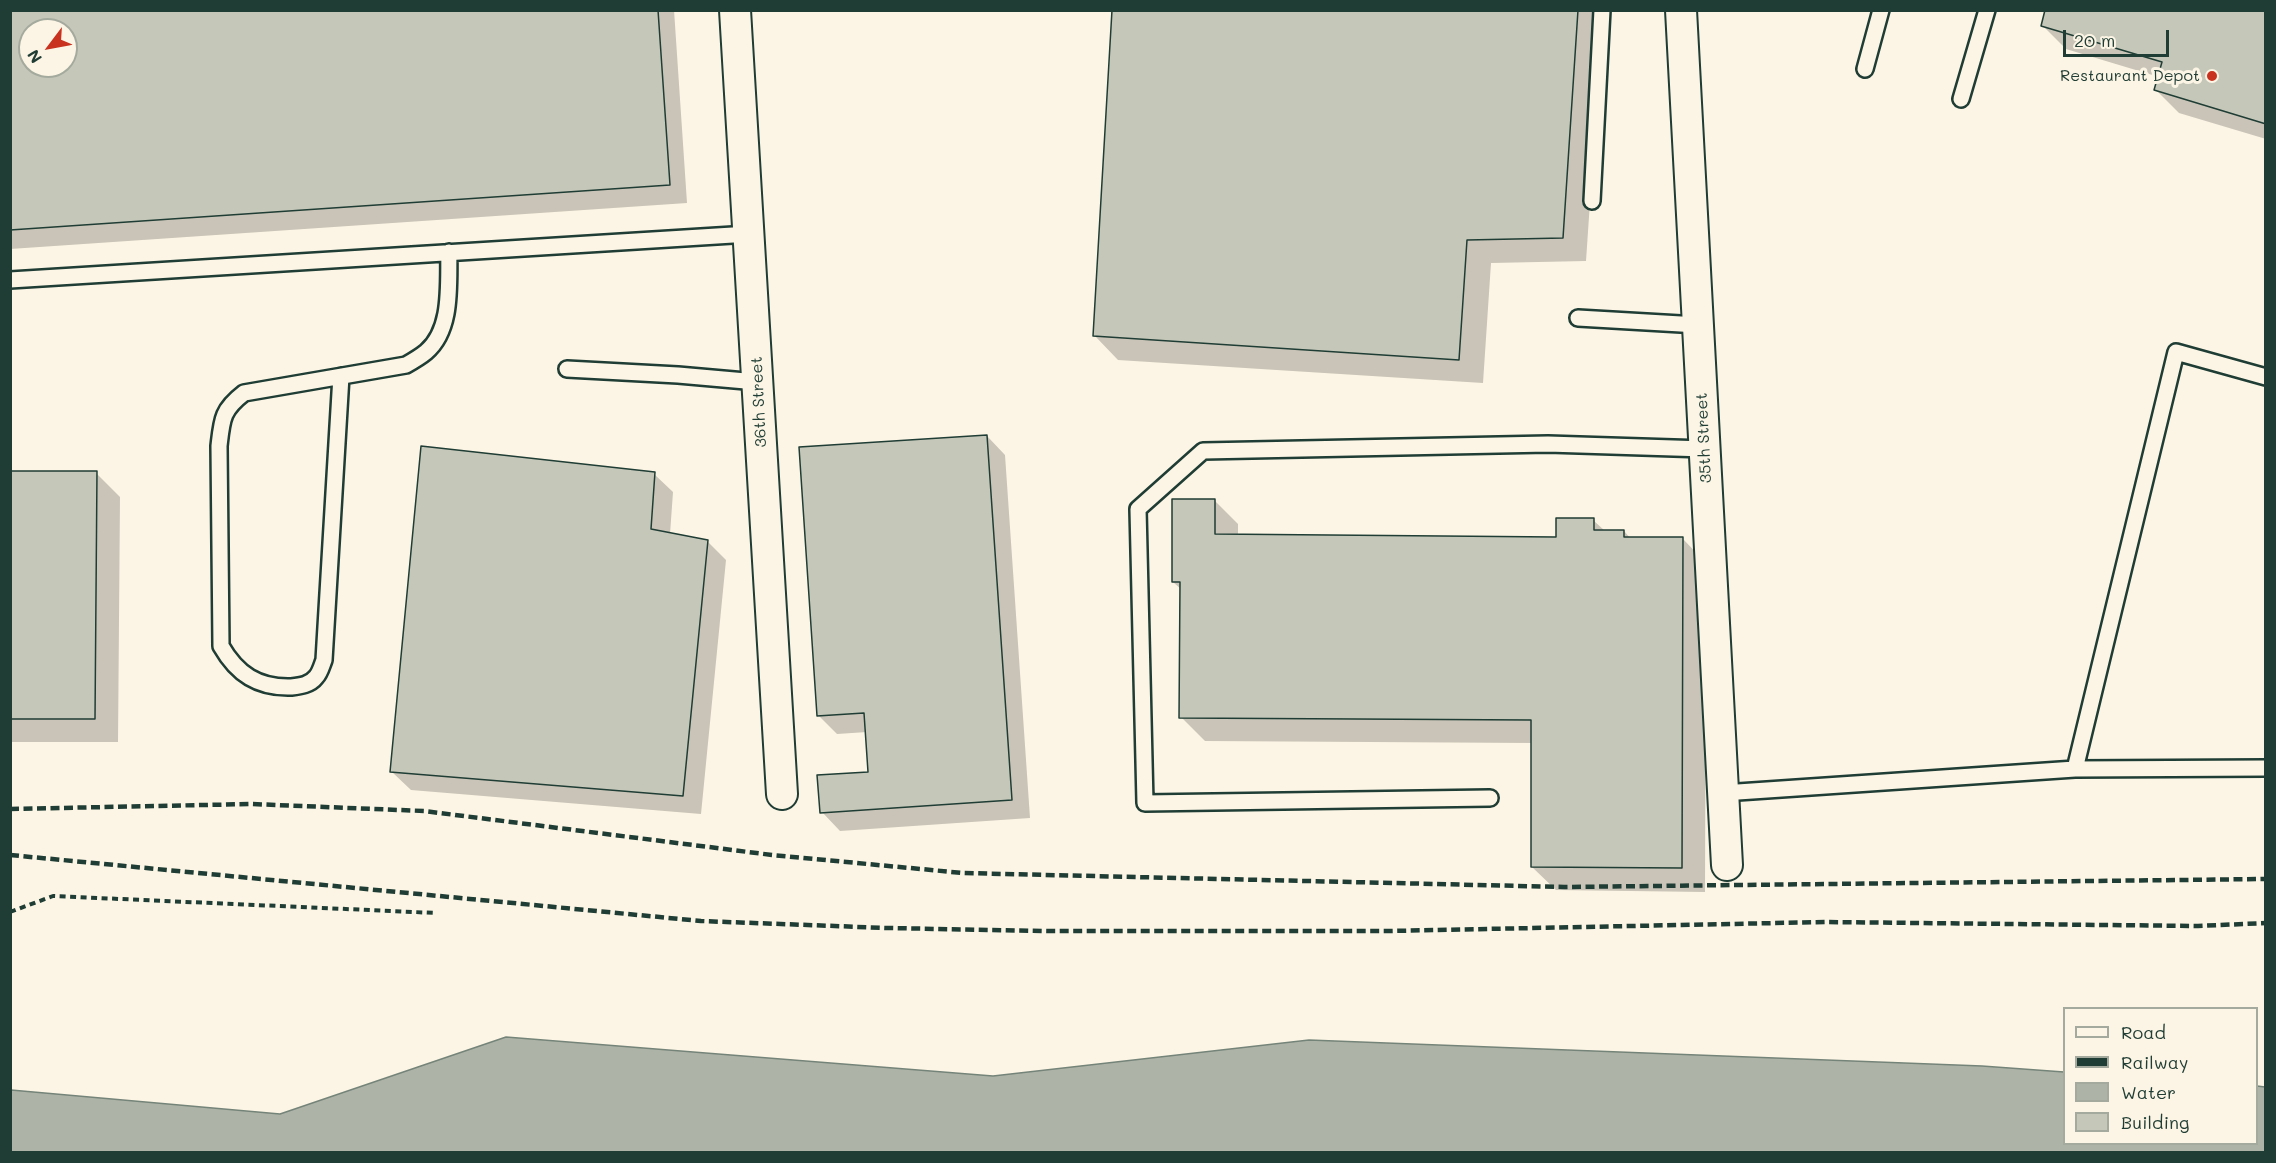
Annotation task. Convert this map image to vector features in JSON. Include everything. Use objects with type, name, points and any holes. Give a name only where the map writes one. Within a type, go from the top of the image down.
[{"type":"street","name":"36th Street","points":[[735,10],[782,794]]},
{"type":"street","name":"35th Street","points":[[1681,10],[1727,865]]},
{"type":"lane","points":[[1592,201],[1602,10]]},
{"type":"lane","points":[[1865,69],[1881,10]]},
{"type":"lane","points":[[1961,99],[1987,10]]},
{"type":"lane","points":[[10,279],[748,234]]},
{"type":"lane","points":[[341,376],[324,660],[316,678],[304,686],[272,688],[249,677],[231,663],[221,646],[219,446],[222,422],[229,405],[244,393],[341,376],[406,365],[427,351],[441,334],[448,301],[449,252]]},
{"type":"lane","points":[[1578,318],[1698,325]]},
{"type":"lane","points":[[2075,770],[2176,352],[2265,376]]},
{"type":"lane","points":[[567,369],[757,382]]},
{"type":"lane","points":[[1490,798],[1145,803],[1138,509],[1203,451],[1548,444],[1705,448]]},
{"type":"lane","points":[[1723,793],[2075,770],[2265,768]]},
{"type":"path","points":[[10,912],[52,896],[436,913]]},
{"type":"water","points":[[506,1037],[993,1076],[1309,1040],[1982,1066],[2063,1072],[2063,1145],[2258,1145],[2258,1086],[2265,1087],[2265,1152],[11,1152],[11,1090],[280,1114]]},
{"type":"building","points":[[10,10],[658,10],[670,185],[10,230]]},
{"type":"building","points":[[1112,10],[1578,10],[1563,238],[1467,240],[1459,360],[1093,336]]},
{"type":"building","name":"Restaurant Depot","points":[[2045,10],[2266,10],[2266,124],[2154,90],[2162,62],[2041,26]]},
{"type":"building","points":[[987,435],[1012,800],[820,813],[817,775],[868,772],[864,713],[817,716],[799,447]]},
{"type":"building","points":[[421,446],[655,472],[651,529],[708,540],[683,796],[390,772]]},
{"type":"building","points":[[10,471],[97,471],[95,719],[10,719]]},
{"type":"building","points":[[1172,499],[1215,499],[1215,534],[1556,537],[1556,518],[1594,518],[1594,530],[1624,530],[1624,537],[1683,537],[1682,868],[1531,867],[1531,720],[1179,718],[1180,582],[1172,582]]},
{"type":"railway","points":[[10,809],[252,804],[424,811],[772,855],[963,873],[1564,887],[2266,879]]},
{"type":"railway","points":[[10,855],[701,921],[887,928],[1047,931],[1388,931],[1826,922],[2198,926],[2266,923]]},
{"type":"place","name":"Restaurant Depot","points":[[2212,76]]}]
